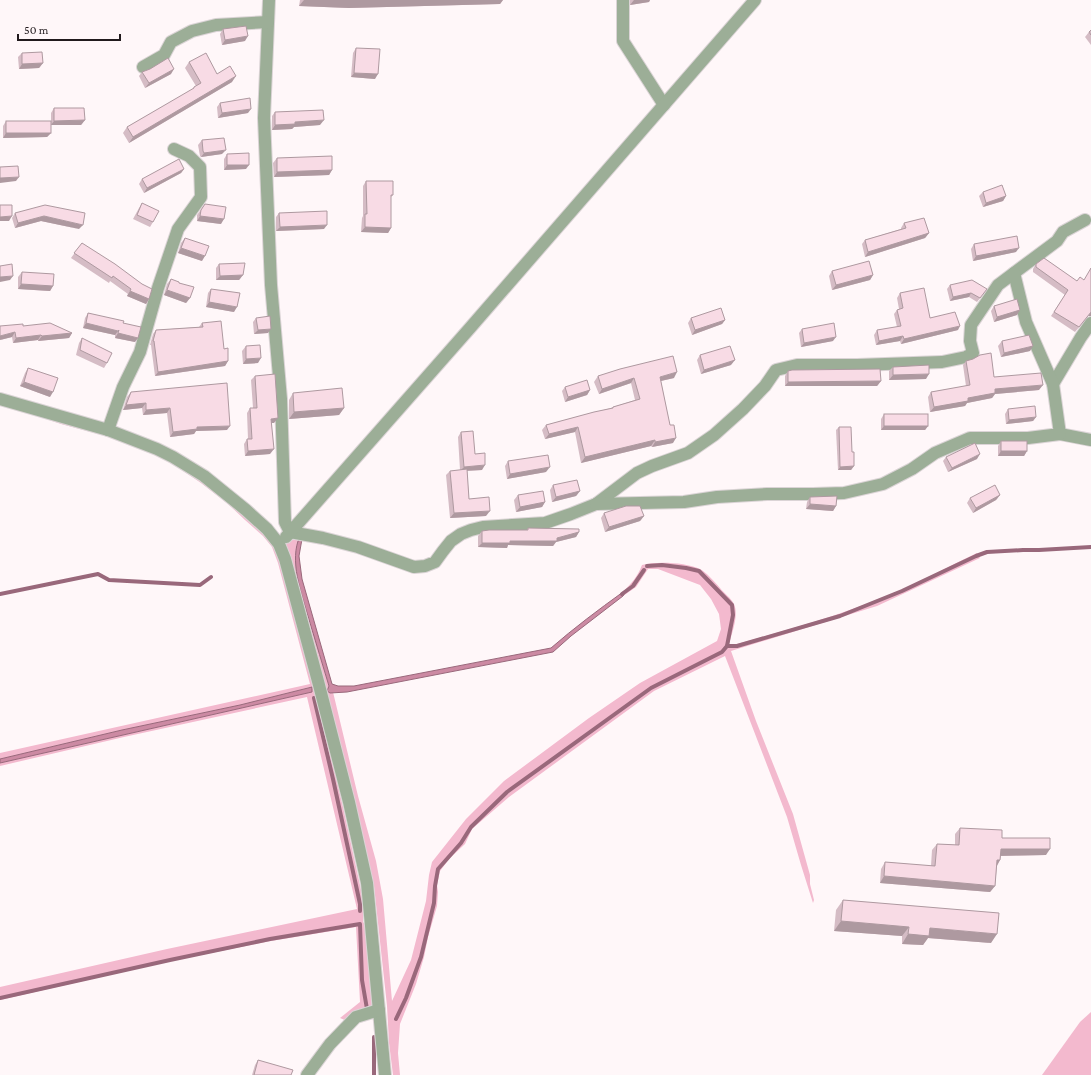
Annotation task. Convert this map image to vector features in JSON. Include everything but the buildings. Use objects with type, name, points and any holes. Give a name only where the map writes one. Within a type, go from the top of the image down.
[{"type":"street","points":[[269,0],[264,118],[271,285],[281,399],[285,522],[290,532]]},
{"type":"street","points":[[623,0],[623,41],[664,105]]},
{"type":"street","points":[[279,544],[755,0]]},
{"type":"street","points":[[143,67],[164,55],[171,42],[192,31],[216,25],[268,22]]},
{"type":"street","points":[[108,430],[123,387],[140,352],[158,288],[178,229],[201,197],[200,167],[189,156],[174,149]]},
{"type":"street","points":[[290,532],[323,538],[358,547],[414,567],[425,566],[435,562],[451,541],[461,534],[471,530],[483,527],[545,523],[571,514],[596,504],[637,473],[688,453],[714,435],[765,386],[776,370],[796,365],[857,365],[942,362],[966,357],[973,353],[970,341],[971,325],[998,286],[1057,241],[1063,232],[1085,220]]},
{"type":"street","points":[[1014,273],[1026,322],[1053,384],[1060,434]]},
{"type":"street","points":[[1053,384],[1091,323]]},
{"type":"street","points":[[0,398],[108,430],[157,449],[173,457],[204,476],[256,519],[267,529],[279,544],[285,559],[321,692],[349,802],[367,883],[385,1075]]},
{"type":"street","points":[[596,504],[684,502],[716,497],[767,494],[844,493],[883,484],[912,469],[935,453],[970,438],[1028,438],[1060,434],[1091,440]]},
{"type":"street","points":[[307,1075],[330,1044],[356,1017],[379,1010]]},
{"type":"shaded area","points":[[0,402],[107,433],[156,451],[172,459],[202,479],[245,513],[265,532],[275,547],[281,562],[316,693],[343,807],[365,910],[363,912],[363,922],[366,925],[372,1006],[347,1021],[340,1018],[360,1002],[356,927],[271,941],[170,961],[0,1000],[0,987],[167,949],[357,909],[307,697],[0,766],[0,763],[312,692],[311,687],[240,705],[122,730],[0,759],[0,753],[310,684],[278,563],[272,547],[263,536],[227,503],[201,483],[154,451],[61,424]]},
{"type":"shaded area","points":[[302,539],[298,541],[296,551],[296,571],[298,582],[329,686],[327,691],[330,693],[333,692],[358,796],[376,861],[383,899],[392,1001],[411,960],[426,901],[432,862],[466,819],[504,781],[589,718],[640,683],[717,641],[721,629],[719,614],[711,599],[700,585],[658,569],[648,569],[636,587],[623,596],[626,591],[623,592],[636,577],[642,565],[671,563],[687,565],[705,572],[734,604],[736,613],[729,644],[737,644],[819,620],[880,599],[900,591],[977,553],[980,558],[877,606],[731,651],[756,721],[793,814],[810,875],[810,884],[814,900],[813,903],[787,817],[725,656],[654,691],[509,797],[472,829],[465,844],[450,858],[440,871],[437,885],[437,906],[424,957],[416,984],[400,1024],[398,1053],[400,1075],[393,1075],[374,886],[340,751],[284,549],[285,542]]},
{"type":"shaded area","points":[[302,539],[299,556],[302,579],[332,684],[338,686],[354,686],[551,648],[595,612],[626,591],[623,596],[571,636],[553,652],[347,692],[330,693],[327,691],[329,686],[301,593],[296,571],[296,551],[298,541]]},
{"type":"shaded area","points":[[312,687],[312,692],[0,763],[0,759],[122,730],[240,705]]},
{"type":"shaded area","points":[[1091,1012],[1091,1075],[1042,1075],[1080,1022]]},
{"type":"waterway","points":[[396,1019],[406,998],[421,957],[434,903],[438,869],[461,843],[471,827],[507,792],[651,688],[722,652],[727,646],[737,646],[840,616],[902,591],[987,552],[1091,547]]},
{"type":"waterway","points":[[647,566],[662,565],[699,571],[732,605],[733,615],[727,646]]},
{"type":"waterway","points":[[622,594],[633,586],[644,570]]},
{"type":"waterway","points":[[0,594],[98,574],[109,580],[200,585],[211,577]]},
{"type":"waterway","points":[[314,698],[360,904],[360,911]]},
{"type":"waterway","points":[[0,998],[270,939],[360,924],[362,980],[367,1009]]},
{"type":"waterway","points":[[374,1037],[374,1075]]}]
